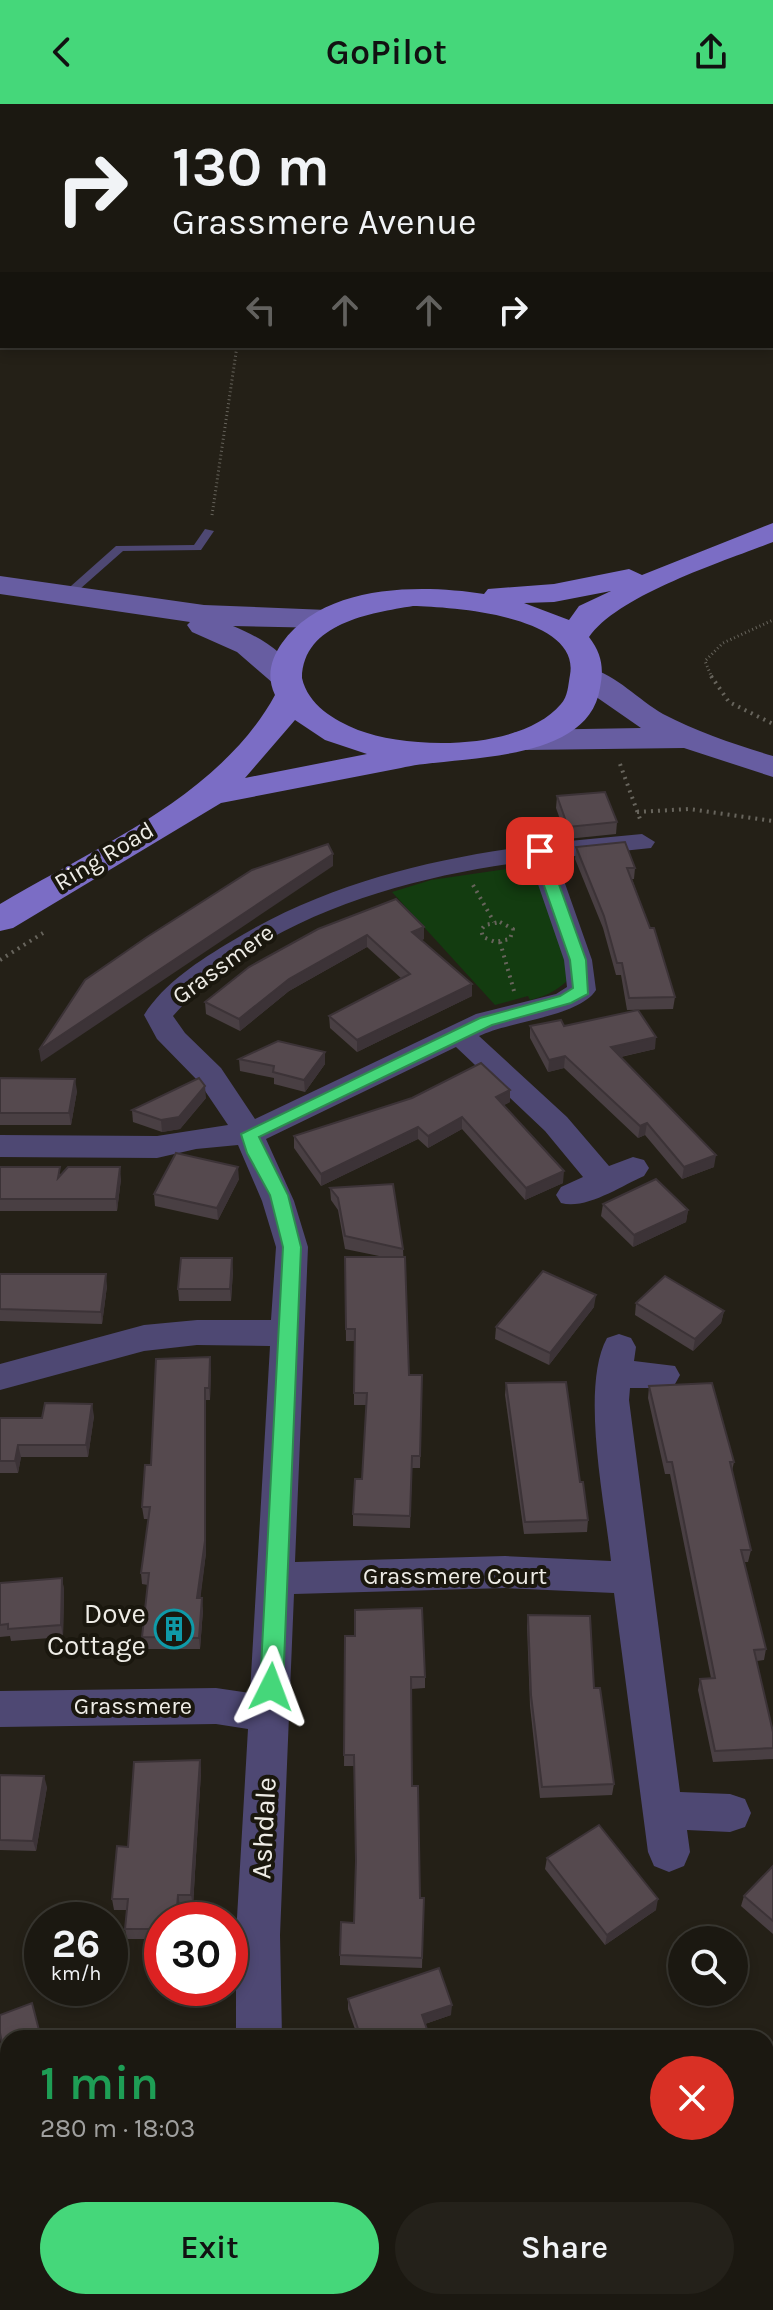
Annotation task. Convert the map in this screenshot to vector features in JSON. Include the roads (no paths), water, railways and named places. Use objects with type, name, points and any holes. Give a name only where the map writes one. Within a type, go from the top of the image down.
[{"type":"main road","points":[[571,639],[590,613],[682,567],[773,532]]},
{"type":"main road","points":[[456,597],[554,593],[682,567]]},
{"type":"main road","points":[[0,585],[148,607],[265,620],[327,619]]},
{"type":"main road","name":"Ring Road","points":[[0,920],[210,795],[277,724],[288,686],[288,657],[298,642],[327,619],[368,604],[413,597],[456,597]]},
{"type":"main road","points":[[456,597],[506,605],[546,621],[571,639],[584,656],[590,678],[637,714],[688,741],[773,767]]},
{"type":"main road","points":[[148,607],[247,642],[272,661],[315,720],[339,734],[385,748],[443,753],[487,750],[525,740],[551,728],[578,706],[590,678]]},
{"type":"main road","points":[[525,740],[616,737],[688,741]]},
{"type":"main road","name":"Ring Road","points":[[210,795],[335,768],[443,753]]},
{"type":"street","name":"Grassmere","points":[[0,1709],[216,1706],[270,1714],[292,1247],[279,1195],[255,1153],[234,1106],[196,1056],[164,1032],[158,1015],[189,985],[284,921],[343,893],[394,875],[458,862],[540,851],[639,827]]},
{"type":"street","points":[[0,1146],[157,1147],[196,1138],[249,1134],[460,1034],[520,1011],[566,1000],[582,990],[578,960],[540,851]]},
{"type":"street","points":[[460,1034],[556,1124],[604,1181]]},
{"type":"street","points":[[572,1195],[633,1168]]},
{"type":"street","points":[[0,1377],[36,1372],[142,1338],[236,1331],[287,1334]]},
{"type":"street","points":[[663,1375],[617,1361],[611,1400],[647,1710],[669,1852]]},
{"type":"street","name":"Grassmere Court","points":[[277,1579],[505,1572],[634,1578]]},
{"type":"street","name":"Ashdale","points":[[259,2030],[258,1935],[270,1714]]},
{"type":"street","points":[[663,1810],[730,1813]]},
{"type":"lane","points":[[68,594],[120,548],[197,548],[209,531]]},
{"type":"place","name":"Dove Cottage","points":[[174,1629]]}]
